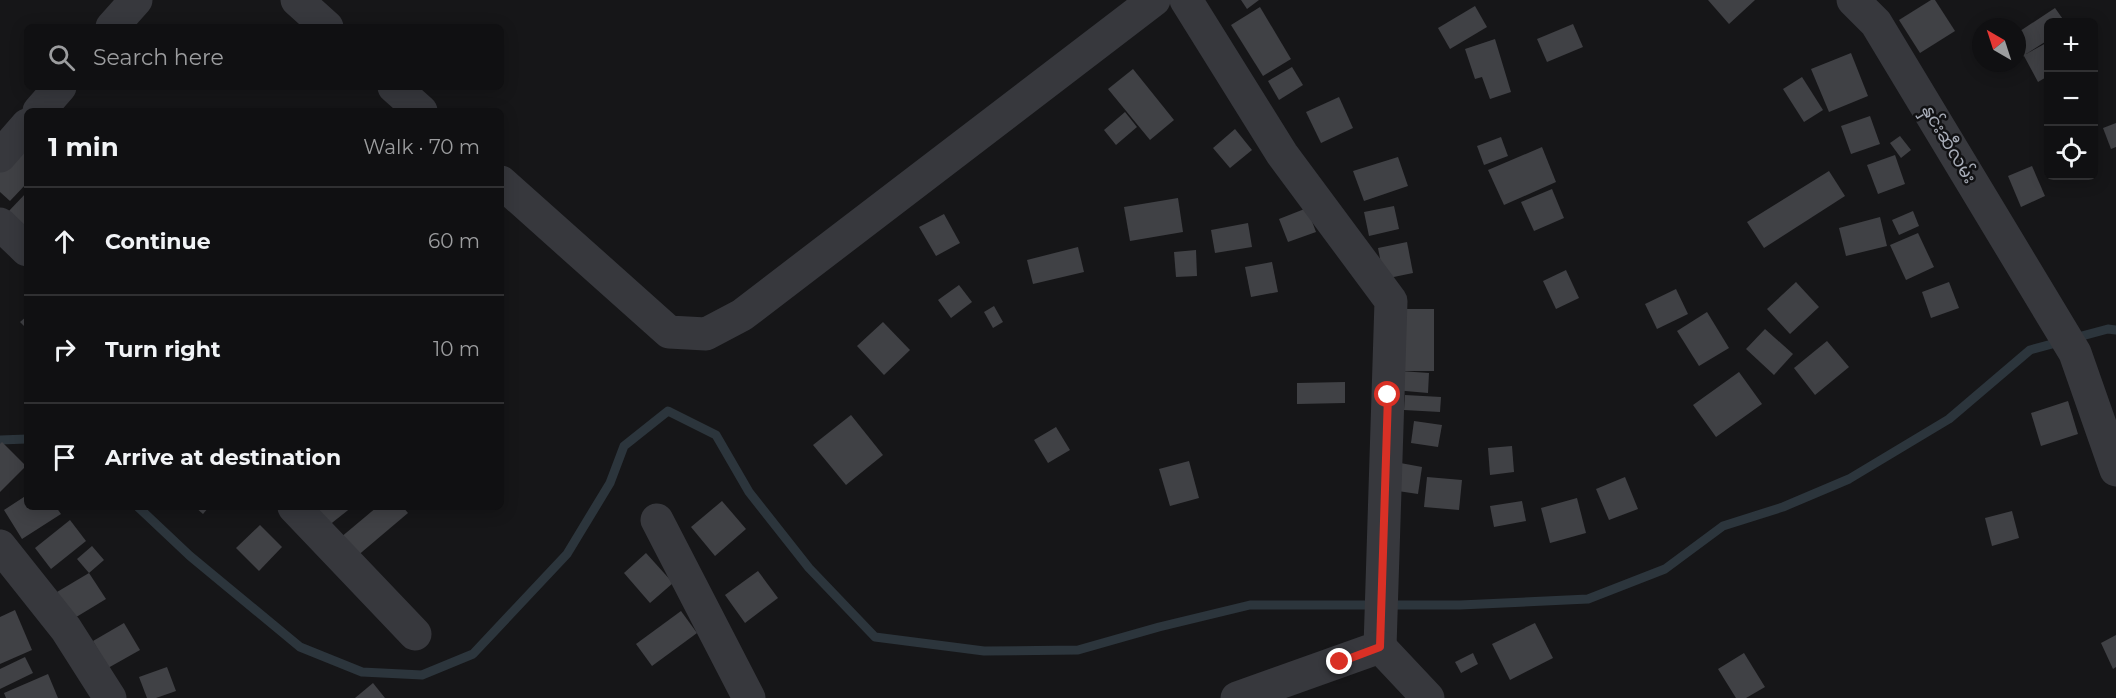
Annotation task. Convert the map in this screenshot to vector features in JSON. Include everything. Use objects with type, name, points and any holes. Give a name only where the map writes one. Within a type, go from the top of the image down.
[{"type":"street","points":[[115,24],[136,0]]},
{"type":"street","points":[[297,0],[324,24]]},
{"type":"street","points":[[504,185],[669,332],[706,334],[751,308],[1154,0]]},
{"type":"street","points":[[1186,0],[1282,154],[1391,301],[1381,636],[1428,698]]},
{"type":"street","name":"နှင်းဆီလမ်း","points":[[1852,0],[1876,23],[2075,353],[2116,470]]},
{"type":"street","points":[[42,108],[57,90]]},
{"type":"street","points":[[397,90],[418,108]]},
{"type":"street","points":[[0,156],[24,128]]},
{"type":"street","points":[[0,224],[24,247]]},
{"type":"street","points":[[297,510],[415,634]]},
{"type":"street","points":[[657,520],[749,698]]},
{"type":"street","points":[[0,546],[66,629],[110,698]]},
{"type":"street","points":[[1237,698],[1381,636]]},
{"type":"building","points":[[1241,0],[1259,0],[1247,9]]},
{"type":"building","points":[[1708,0],[1755,0],[1729,24]]},
{"type":"building","points":[[1931,0],[1935,0],[1955,31],[1920,53],[1899,20]]},
{"type":"building","points":[[1475,6],[1487,27],[1450,49],[1438,28]]},
{"type":"building","points":[[1260,7],[1291,59],[1263,76],[1231,25]]},
{"type":"building","points":[[2055,8],[2062,18],[2044,18],[2044,43],[2026,54],[2026,27]]},
{"type":"building","points":[[1573,24],[1583,47],[1547,62],[1537,39]]},
{"type":"building","points":[[1495,39],[1511,92],[1490,99],[1482,77],[1475,79],[1465,49]]},
{"type":"building","points":[[2044,44],[2044,78],[2038,82],[2026,60],[2026,54]]},
{"type":"building","points":[[1851,53],[1868,96],[1829,112],[1811,69]]},
{"type":"building","points":[[1292,67],[1303,85],[1279,100],[1268,81]]},
{"type":"building","points":[[1133,69],[1174,120],[1150,140],[1108,89]]},
{"type":"building","points":[[1802,77],[1823,110],[1804,122],[1783,89]]},
{"type":"building","points":[[1339,97],[1353,128],[1321,143],[1306,112]]},
{"type":"building","points":[[1125,112],[1137,127],[1116,145],[1104,130]]},
{"type":"building","points":[[1870,116],[1880,144],[1851,154],[1841,126]]},
{"type":"building","points":[[2116,123],[2116,147],[2111,149],[2103,128]]},
{"type":"building","points":[[1235,129],[1252,150],[1230,168],[1213,148]]},
{"type":"building","points":[[1900,136],[1911,150],[1901,158],[1890,143]]},
{"type":"building","points":[[1501,137],[1508,156],[1484,165],[1477,146]]},
{"type":"building","points":[[24,145],[24,186],[10,201],[0,192],[0,171]]},
{"type":"building","points":[[1542,147],[1556,182],[1504,205],[1488,170]]},
{"type":"building","points":[[1895,155],[1905,184],[1878,194],[1867,165]]},
{"type":"building","points":[[1398,157],[1408,186],[1364,201],[1353,171]]},
{"type":"building","points":[[2032,166],[2045,196],[2021,207],[2008,176]]},
{"type":"building","points":[[1829,171],[1845,196],[1764,248],[1747,222]]},
{"type":"building","points":[[1552,189],[1564,218],[1534,231],[1521,202]]},
{"type":"building","points":[[24,195],[24,230],[7,213]]},
{"type":"building","points":[[1178,198],[1183,232],[1130,241],[1124,207]]},
{"type":"building","points":[[1394,206],[1399,229],[1369,236],[1364,212]]},
{"type":"building","points":[[1307,208],[1316,232],[1288,242],[1279,219]]},
{"type":"building","points":[[1913,211],[1919,226],[1899,235],[1892,220]]},
{"type":"building","points":[[944,214],[960,243],[936,256],[919,227]]},
{"type":"building","points":[[1880,217],[1887,246],[1846,256],[1839,228]]},
{"type":"building","points":[[1248,223],[1252,247],[1215,253],[1211,230]]},
{"type":"building","points":[[1918,233],[1934,267],[1906,280],[1890,245]]},
{"type":"building","points":[[1407,242],[1413,273],[1384,279],[1378,248]]},
{"type":"building","points":[[1078,247],[1084,272],[1033,284],[1027,260]]},
{"type":"building","points":[[1196,250],[1197,276],[1176,277],[1174,252]]},
{"type":"building","points":[[1272,262],[1278,292],[1251,297],[1245,267]]},
{"type":"building","points":[[1566,270],[1579,298],[1556,309],[1543,281]]},
{"type":"building","points":[[1796,282],[1819,307],[1790,334],[1767,309]]},
{"type":"building","points":[[1949,282],[1959,308],[1931,318],[1922,292]]},
{"type":"building","points":[[959,285],[972,302],[951,318],[938,300]]},
{"type":"building","points":[[1676,289],[1688,314],[1657,329],[1645,304]]},
{"type":"building","points":[[994,306],[1003,322],[993,328],[984,312]]},
{"type":"building","points":[[1396,309],[1434,309],[1434,371],[1400,371],[1429,373],[1428,393],[1394,390]]},
{"type":"building","points":[[1707,312],[1729,348],[1699,366],[1677,331]]},
{"type":"building","points":[[883,322],[910,350],[884,375],[857,346]]},
{"type":"building","points":[[1765,329],[1793,354],[1774,375],[1746,349]]},
{"type":"building","points":[[1827,341],[1849,367],[1815,395],[1794,368]]},
{"type":"building","points":[[1739,372],[1762,404],[1716,437],[1693,405]]},
{"type":"building","points":[[1345,382],[1345,403],[1297,404],[1297,383]]},
{"type":"building","points":[[1405,395],[1441,397],[1440,412],[1404,410]]},
{"type":"building","points":[[2068,401],[2078,434],[2041,446],[2031,413]]},
{"type":"building","points":[[851,415],[883,455],[846,485],[813,445]]},
{"type":"building","points":[[1414,421],[1442,425],[1438,447],[1411,443]]},
{"type":"building","points":[[1056,427],[1070,450],[1048,463],[1034,440]]},
{"type":"building","points":[[2,442],[24,464],[24,468],[0,492],[0,444]]},
{"type":"building","points":[[1512,446],[1514,472],[1490,475],[1488,448]]},
{"type":"building","points":[[1189,461],[1199,498],[1170,506],[1159,469]]},
{"type":"building","points":[[1395,462],[1422,467],[1418,494],[1391,490]]},
{"type":"building","points":[[1427,477],[1462,480],[1459,510],[1424,507]]},
{"type":"building","points":[[1625,477],[1638,509],[1609,520],[1596,489]]},
{"type":"building","points":[[24,497],[24,510],[58,510],[61,514],[22,539],[4,510]]},
{"type":"building","points":[[1577,498],[1586,533],[1550,543],[1541,508]]},
{"type":"building","points":[[722,501],[746,529],[715,556],[691,527]]},
{"type":"building","points":[[1522,501],[1526,521],[1494,527],[1490,506]]},
{"type":"building","points":[[318,510],[348,510],[328,526]]},
{"type":"building","points":[[373,510],[406,510],[408,513],[356,557],[340,538]]},
{"type":"building","points":[[2012,511],[2019,538],[1992,546],[1985,518]]},
{"type":"building","points":[[70,520],[86,541],[51,569],[35,548]]},
{"type":"building","points":[[260,525],[282,547],[259,571],[236,548]]},
{"type":"building","points":[[92,546],[104,560],[89,573],[77,559]]},
{"type":"building","points":[[646,553],[673,583],[650,603],[624,573]]},
{"type":"building","points":[[758,571],[778,598],[745,623],[725,595]]},
{"type":"building","points":[[89,573],[106,599],[73,619],[57,592]]},
{"type":"building","points":[[15,610],[32,650],[0,664],[0,617]]},
{"type":"building","points":[[681,611],[697,633],[652,666],[636,644]]},
{"type":"building","points":[[124,623],[140,650],[108,668],[93,641]]},
{"type":"building","points":[[1535,623],[1553,658],[1510,680],[1492,644]]},
{"type":"building","points":[[2116,635],[2116,667],[2113,669],[2101,643]]},
{"type":"building","points":[[1473,653],[1478,664],[1461,673],[1455,662]]},
{"type":"building","points":[[1744,653],[1765,687],[1746,698],[1736,698],[1718,669]]},
{"type":"building","points":[[25,657],[33,673],[0,689],[0,669]]},
{"type":"building","points":[[167,667],[176,691],[156,698],[147,698],[139,677]]},
{"type":"building","points":[[48,674],[58,698],[6,698],[4,693]]},
{"type":"building","points":[[373,683],[385,698],[355,698]]},
{"type":"waterway","points":[[141,510],[190,556],[300,647],[362,672],[422,675],[473,654],[567,554],[610,483],[624,446],[668,411],[716,435],[749,492],[809,568],[875,637],[984,651],[1078,650],[1250,605],[1460,605],[1588,599],[1665,569],[1723,526],[1783,507],[1849,479],[1949,419],[2030,350],[2108,329],[2116,330]]},
{"type":"waterway","points":[[0,440],[24,439]]},
{"type":"route","points":[[1340,662],[1380,647],[1388,395]]}]
